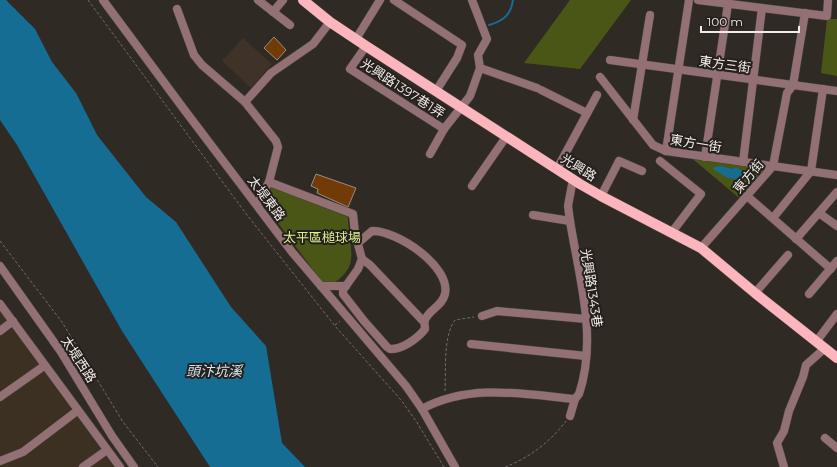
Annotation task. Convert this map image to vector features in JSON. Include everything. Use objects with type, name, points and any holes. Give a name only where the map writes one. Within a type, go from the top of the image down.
[{"type":"main road","name":"光興路","points":[[303,0],[330,22],[366,46],[573,179],[601,196],[701,248],[820,346],[837,358]]},
{"type":"street","name":"太堤東路","points":[[103,0],[182,108],[257,204],[292,252],[324,286],[406,386],[422,409],[455,467]]},
{"type":"street","points":[[258,0],[290,25]]},
{"type":"street","points":[[273,12],[283,0]]},
{"type":"street","points":[[356,39],[380,0]]},
{"type":"street","points":[[394,0],[462,45],[457,58],[436,91]]},
{"type":"street","points":[[430,154],[444,129],[470,96],[480,68],[478,55],[487,39],[472,0]]},
{"type":"street","points":[[666,151],[689,0]]},
{"type":"street","points":[[698,0],[827,16],[828,0]]},
{"type":"street","points":[[705,157],[728,4]]},
{"type":"street","points":[[743,162],[762,8]]},
{"type":"street","points":[[178,9],[194,55],[202,65],[245,102],[276,141],[278,147],[269,182],[257,204]]},
{"type":"street","name":"東方街","points":[[701,248],[774,166],[787,93],[793,85],[805,13]]},
{"type":"street","points":[[633,120],[650,15]]},
{"type":"street","points":[[245,102],[271,73],[312,44],[330,22]]},
{"type":"street","name":"光興路1397巷1弄","points":[[366,46],[350,69],[444,129]]},
{"type":"street","name":"東方三街","points":[[610,60],[837,91]]},
{"type":"street","points":[[480,68],[539,89],[587,113]]},
{"type":"street","name":"東方一街","points":[[600,77],[654,145],[666,151],[837,175]]},
{"type":"street","points":[[773,218],[811,171],[823,89]]},
{"type":"street","points":[[557,169],[597,95]]},
{"type":"street","points":[[472,186],[506,137]]},
{"type":"street","points":[[601,196],[618,161],[642,171]]},
{"type":"street","points":[[660,161],[700,194],[672,232]]},
{"type":"street","name":"光興路1343巷","points":[[570,416],[575,399],[581,388],[586,356],[586,319],[568,206],[573,179]]},
{"type":"street","points":[[269,182],[353,214],[355,232],[362,259],[358,269],[343,290],[343,294],[364,321],[390,350],[397,349],[419,338],[425,329],[424,322],[370,265],[362,259]]},
{"type":"street","points":[[796,239],[837,192]]},
{"type":"street","points":[[747,196],[831,269]]},
{"type":"street","points":[[819,213],[837,226]]},
{"type":"street","points":[[533,215],[570,221]]},
{"type":"street","points":[[358,243],[372,231],[379,231],[396,238],[432,262],[440,273],[445,288],[441,304],[430,312],[424,322]]},
{"type":"street","points":[[756,294],[788,255]]},
{"type":"street","points":[[808,294],[837,262]]},
{"type":"street","name":"太堤西路","points":[[0,266],[61,352],[112,436],[134,467]]},
{"type":"street","points":[[324,286],[346,286]]},
{"type":"street","points":[[0,304],[77,411],[120,467]]},
{"type":"street","points":[[482,316],[497,311],[586,319]]},
{"type":"street","points":[[784,467],[778,443],[784,431],[789,411],[803,377],[806,365],[820,346],[837,314]]},
{"type":"street","points":[[0,331],[13,321]]},
{"type":"street","points":[[471,344],[586,356]]},
{"type":"street","points":[[0,397],[44,366]]},
{"type":"street","points":[[422,409],[438,401],[484,391],[575,399]]},
{"type":"street","points":[[0,460],[23,452],[77,411]]},
{"type":"street","points":[[825,438],[837,448]]},
{"type":"street","points":[[83,467],[107,450]]},
{"type":"path","points":[[88,0],[247,215],[335,326],[401,400],[416,421],[444,467]]},
{"type":"path","points":[[0,241],[62,322],[123,422],[158,467]]},
{"type":"path","points":[[445,400],[448,334],[451,325],[455,320],[482,316]]},
{"type":"path","points":[[505,467],[522,460],[556,434],[570,416]]},
{"type":"shaded area","points":[[243,38],[272,64],[251,88],[222,61]]},
{"type":"shaded area","points":[[0,297],[48,365],[125,467],[0,467]]},
{"type":"green space","points":[[570,0],[631,0],[580,69],[524,63]]},
{"type":"green space","points":[[827,19],[837,19],[837,76],[821,73]]},
{"type":"green space","points":[[688,155],[766,168],[738,197]]},
{"type":"green space","name":"太平區槌球場","points":[[271,187],[348,217],[351,247],[350,263],[347,271],[330,285],[323,283],[266,207]]},
{"type":"water","name":"頭汴坑溪","points":[[0,0],[6,0],[35,29],[52,62],[76,93],[97,135],[146,197],[176,222],[231,307],[266,346],[282,443],[305,467],[210,467],[122,331],[17,145],[0,120]]},
{"type":"water","points":[[721,166],[732,169],[736,167],[744,173],[737,179],[728,178],[713,169],[714,167]]},
{"type":"building","points":[[274,37],[286,50],[277,60],[264,48]]},
{"type":"building","points":[[316,174],[356,188],[348,207],[317,193],[318,189],[311,186]]},
{"type":"waterway","points":[[489,25],[506,17],[513,0]]}]
